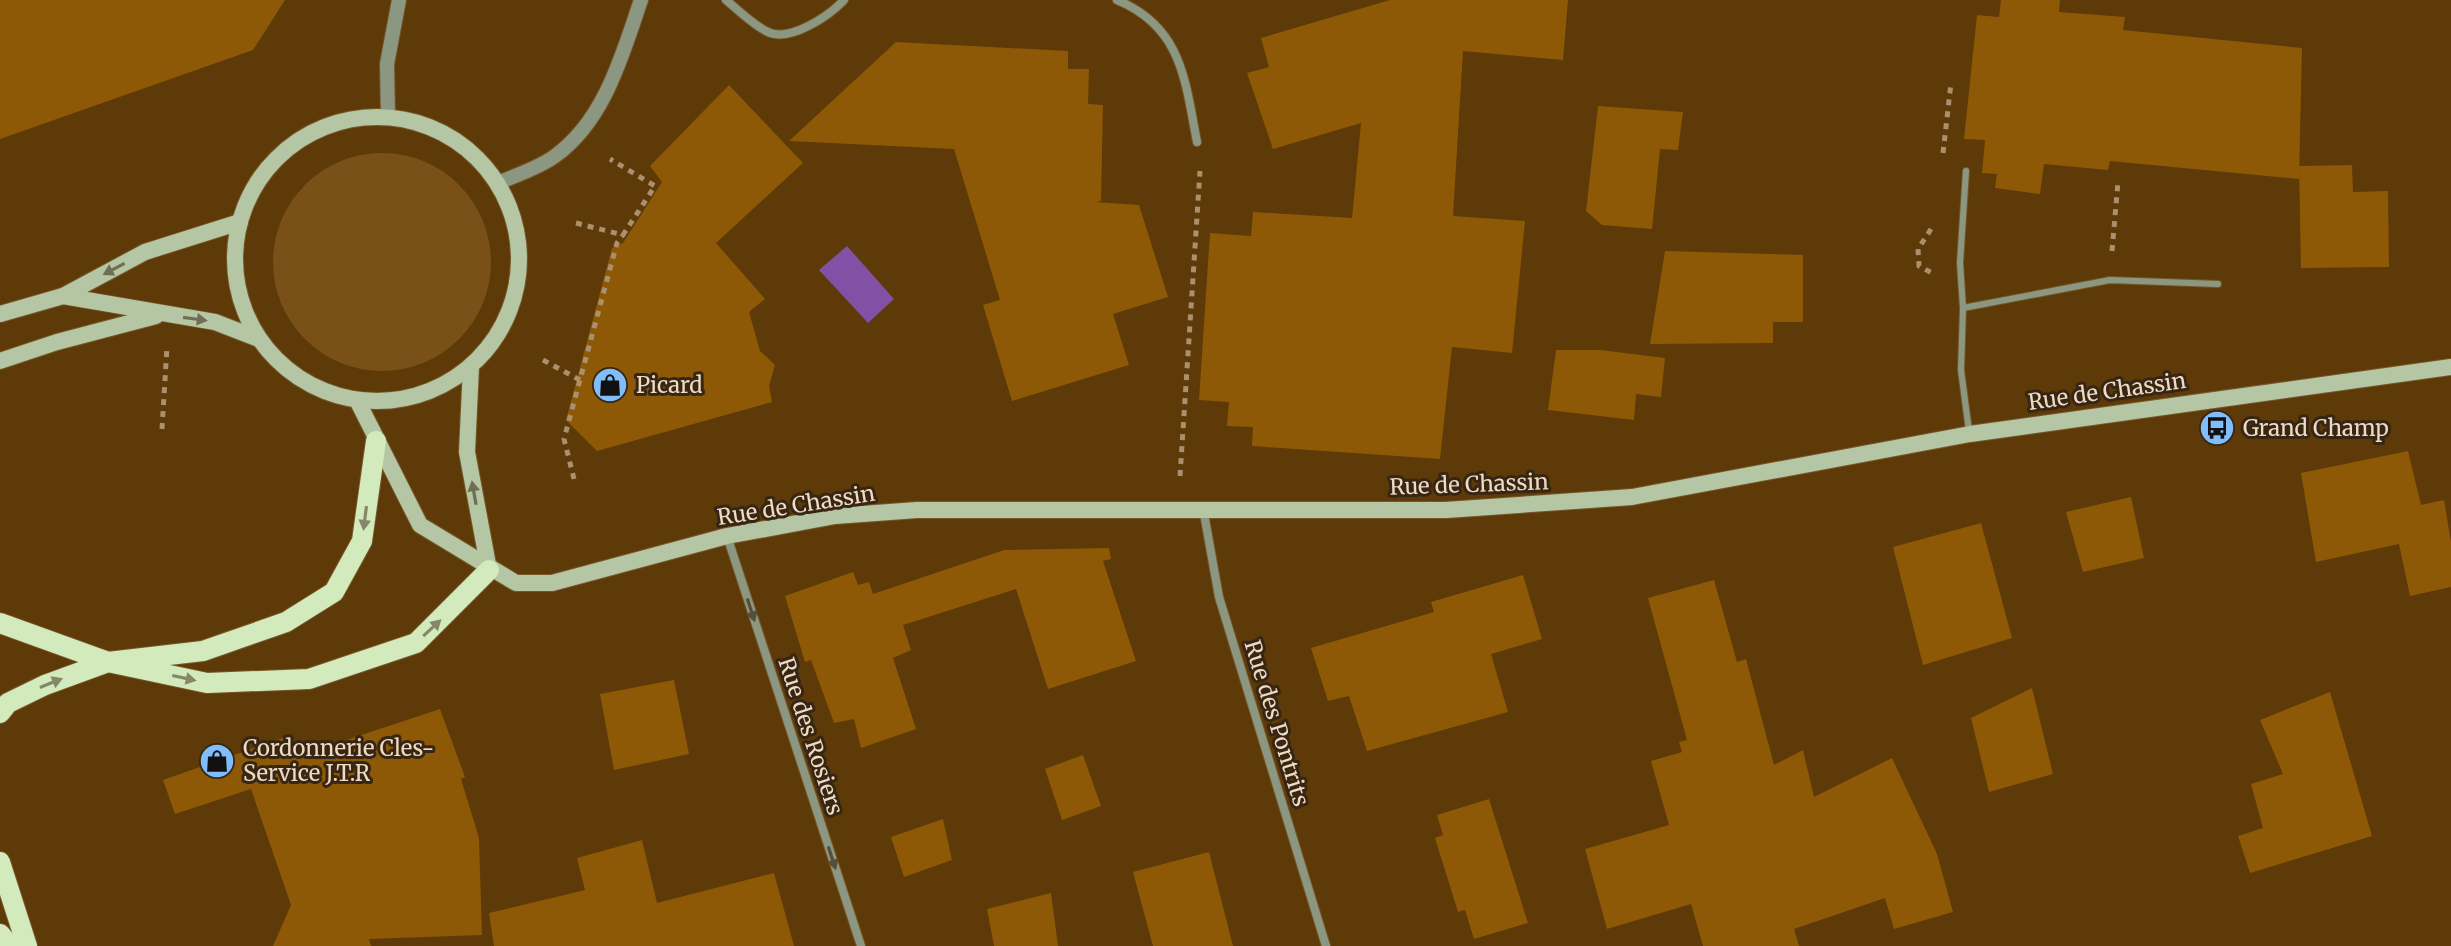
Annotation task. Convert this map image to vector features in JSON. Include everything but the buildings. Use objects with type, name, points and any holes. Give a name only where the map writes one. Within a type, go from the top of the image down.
[{"type":"main road","points":[[388,116],[431,127],[444,134],[469,150],[498,183],[514,220],[516,233],[519,260],[514,300],[497,336],[471,367],[435,390],[395,401],[357,400],[328,393],[302,380],[278,362],[259,339],[241,302],[234,262],[240,222],[255,186],[279,154],[324,127],[349,119],[388,116]]},
{"type":"main road","points":[[0,314],[63,296],[145,252],[240,222]]},
{"type":"main road","points":[[63,296],[215,322],[259,339]]},
{"type":"main road","points":[[0,361],[57,342],[163,315]]},
{"type":"main road","points":[[0,623],[108,662],[207,683],[309,679],[416,643],[489,570],[467,452],[471,367]]},
{"type":"main road","name":"Rue de Chassin","points":[[357,400],[420,525],[489,570],[516,583],[552,583],[727,536],[835,516],[917,510],[1446,510],[1632,497],[1970,434],[2451,367]]},
{"type":"main road","points":[[0,713],[8,703],[45,685],[108,662],[203,651],[286,622],[334,592],[362,541],[376,441]]},
{"type":"main road","points":[[0,862],[24,946]]},
{"type":"main road","points":[[0,899],[24,946]]},
{"type":"main road","points":[[0,934],[10,946]]},
{"type":"street","points":[[388,116],[387,64],[399,0]]},
{"type":"street","points":[[498,183],[555,156],[585,124],[610,88],[641,0]]},
{"type":"street","points":[[726,0],[766,32],[782,35],[833,11],[844,0]]},
{"type":"street","points":[[1117,0],[1138,9],[1156,23],[1168,41],[1182,67],[1197,142]]},
{"type":"street","name":"Rue des Pontrits","points":[[1203,508],[1219,597],[1326,946]]},
{"type":"street","name":"Rue des Rosiers","points":[[727,536],[861,946]]},
{"type":"lane","points":[[1966,171],[1960,263],[1963,308],[1961,370],[1970,434]]},
{"type":"lane","points":[[1963,308],[2110,280],[2218,284]]},
{"type":"path","points":[[1177,509],[1200,175],[1197,142]]},
{"type":"path","points":[[574,479],[564,439],[617,243],[655,186],[610,159]]},
{"type":"path","points":[[2110,280],[2118,182]]},
{"type":"path","points":[[576,223],[623,235]]},
{"type":"path","points":[[162,429],[167,345]]},
{"type":"path","points":[[543,360],[580,380]]},
{"type":"shaded area","points":[[382,153],[424,161],[443,171],[459,185],[473,201],[483,220],[491,262],[483,304],[473,323],[459,339],[443,353],[424,363],[382,371],[340,363],[321,353],[305,339],[291,323],[281,304],[273,262],[281,220],[291,201],[305,185],[321,171],[340,161]]},
{"type":"shaded area","points":[[847,246],[894,299],[868,323],[819,270]]},
{"type":"place","name":"Picard","points":[[610,385]]},
{"type":"place","name":"Grand Champ","points":[[2217,428]]},
{"type":"place","name":"Cordonnerie Cles- Service J.T.R","points":[[217,761]]}]
